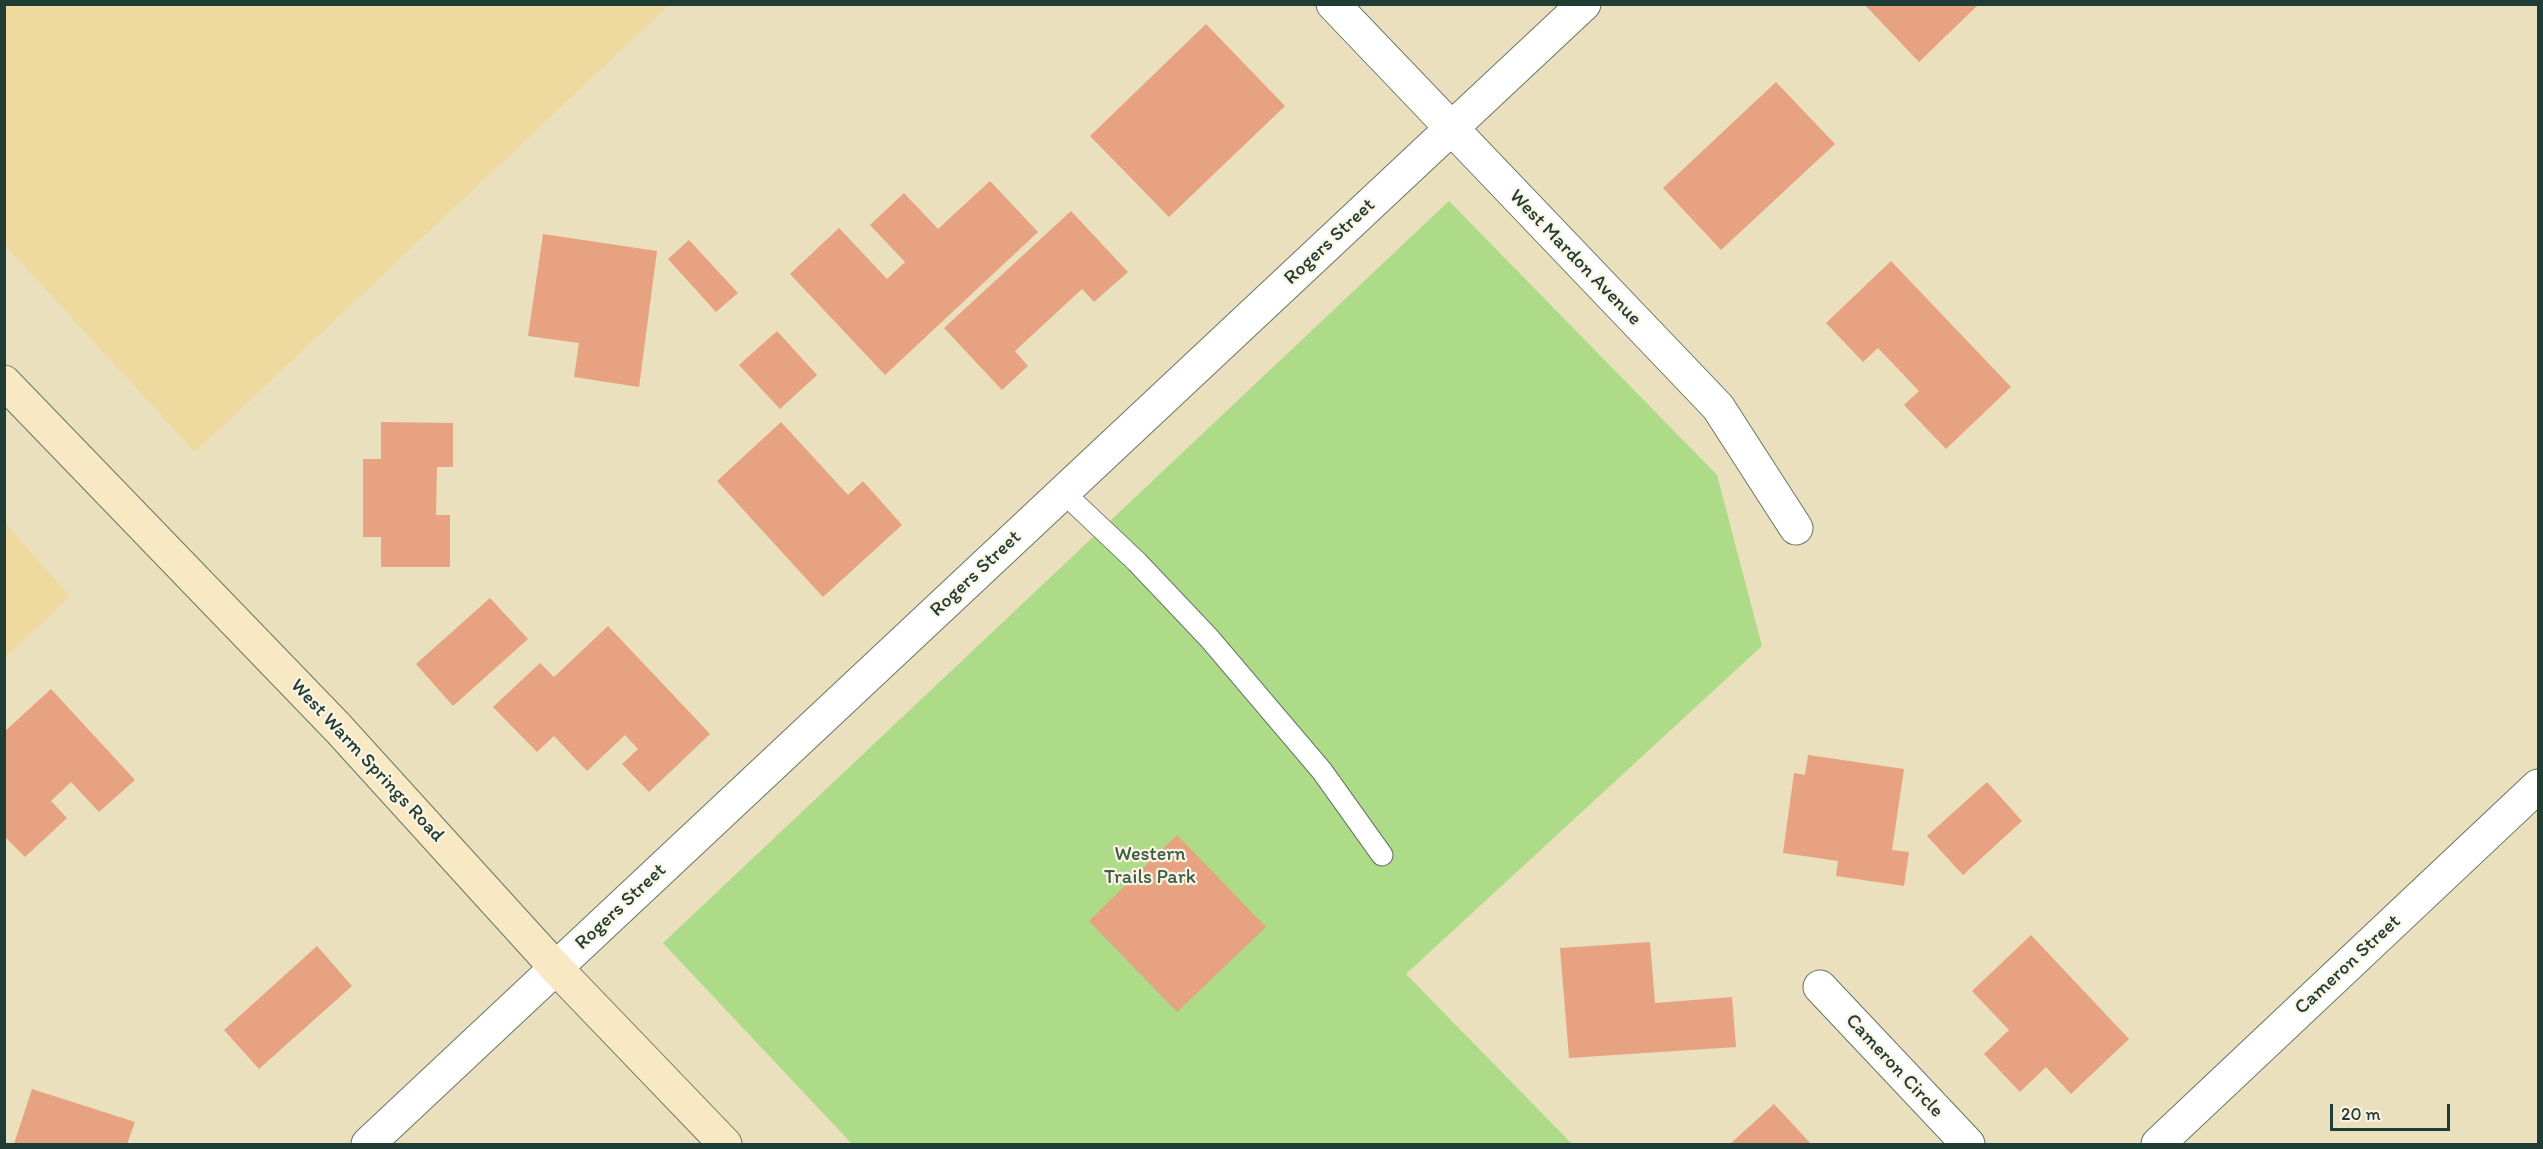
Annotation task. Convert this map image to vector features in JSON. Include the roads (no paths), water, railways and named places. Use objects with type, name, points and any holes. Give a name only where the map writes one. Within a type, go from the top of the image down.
[{"type":"main road","name":"West Warm Springs Road","points":[[4,382],[338,728],[556,968],[725,1144]]},
{"type":"street","name":"West Mardon Avenue","points":[[1332,4],[1718,407],[1796,528]]},
{"type":"street","name":"Rogers Street","points":[[368,1144],[1584,4]]},
{"type":"street","name":"Cameron Street","points":[[2158,1144],[2538,786]]},
{"type":"street","name":"Cameron Circle","points":[[1820,987],[1968,1144]]},
{"type":"lane","points":[[1063,492],[1137,562],[1209,638],[1322,771],[1382,855]]},
{"type":"park label","name":"Western Trails Park","points":[[1150,866]]}]
